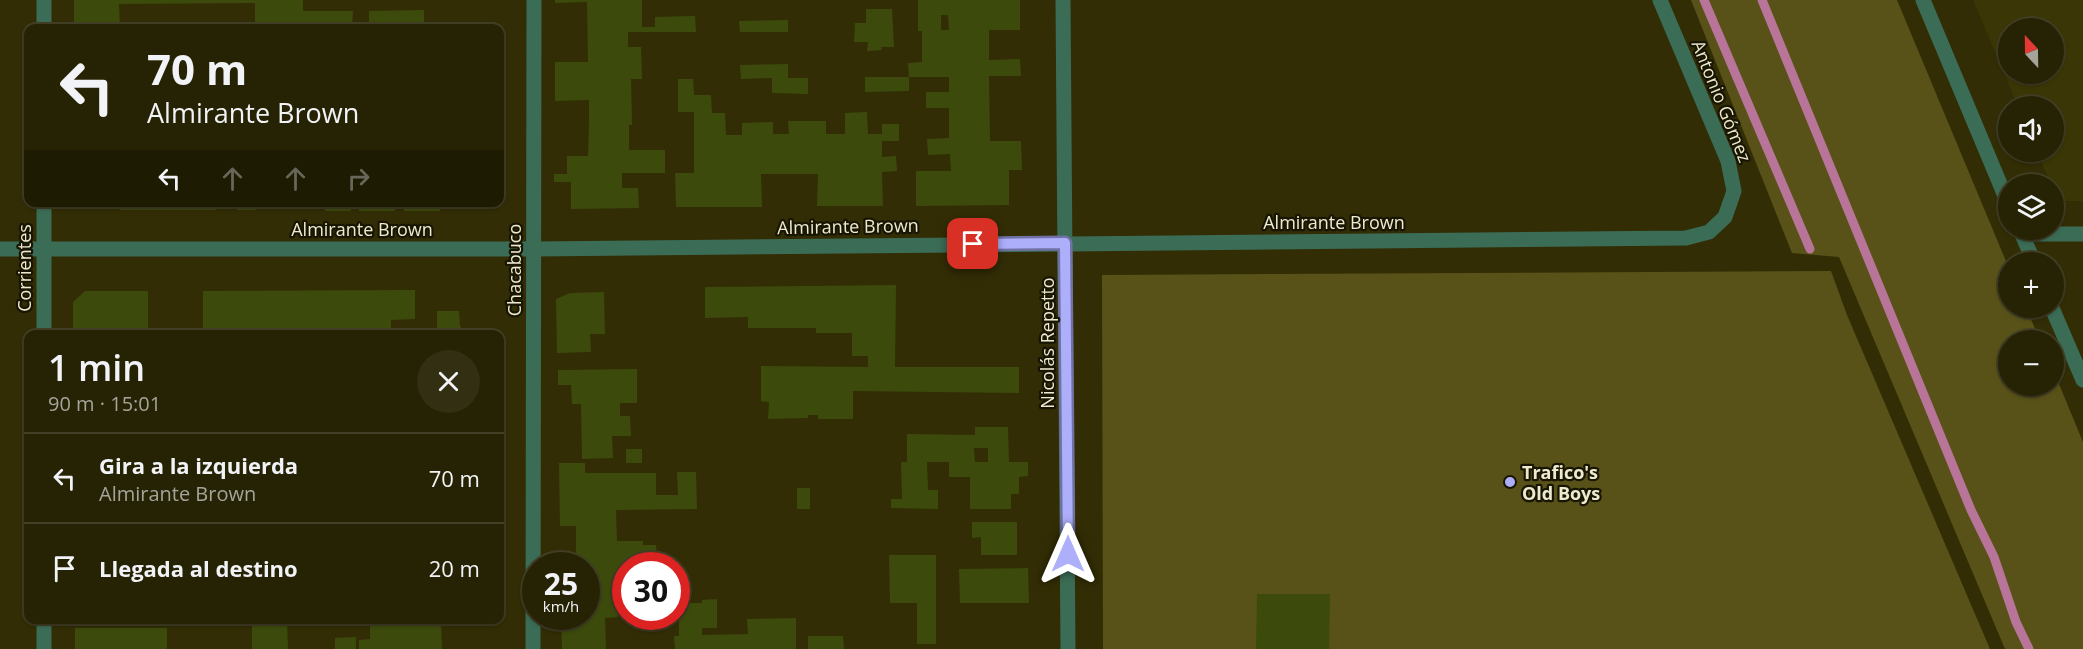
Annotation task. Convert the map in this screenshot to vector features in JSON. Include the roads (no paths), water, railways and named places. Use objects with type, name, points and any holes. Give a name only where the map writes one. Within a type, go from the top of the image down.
[{"type":"street","points":[[44,0],[44,24]]},
{"type":"street","name":"Chacabuco","points":[[533,649],[534,0]]},
{"type":"street","name":"Nicolás Repetto","points":[[1063,0],[1068,649]]},
{"type":"street","name":"Antonio Gómez","points":[[1660,0],[1728,160],[1734,191],[1725,217]]},
{"type":"street","points":[[1923,0],[1998,179]]},
{"type":"street","name":"Corrientes","points":[[44,207],[44,330]]},
{"type":"street","name":"Almirante Brown","points":[[0,249],[534,249],[1686,238],[1709,232],[1725,217]]},
{"type":"street","points":[[2064,233],[2083,234]]},
{"type":"street","points":[[2056,318],[2083,380]]},
{"type":"street","points":[[44,624],[44,649]]},
{"type":"waterway","points":[[1704,0],[1810,249]]},
{"type":"waterway","points":[[1762,0],[1971,510],[1994,557],[2016,622],[2029,649]]},
{"type":"place","name":"Trafico's Old Boys","points":[[1510,482]]}]
